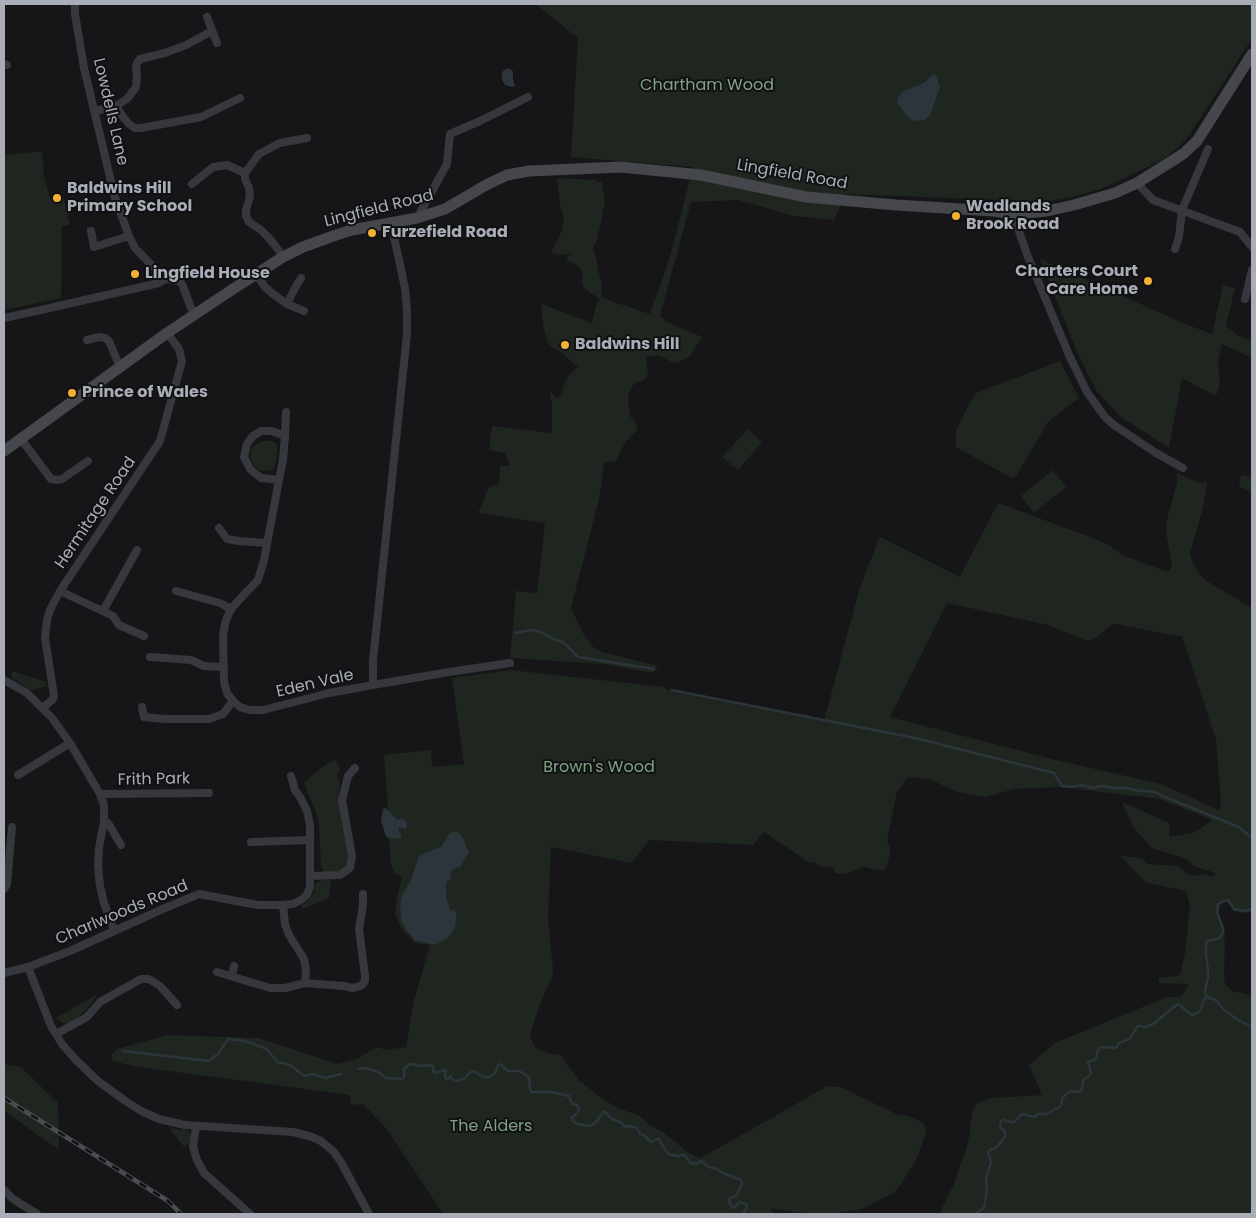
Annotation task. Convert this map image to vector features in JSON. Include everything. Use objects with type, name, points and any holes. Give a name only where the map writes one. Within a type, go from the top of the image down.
[{"type":"street","name":"Lowdells Lane","points":[[75,4],[84,68],[116,198],[128,236],[136,248],[165,278],[179,281],[182,284],[192,310],[196,315]]},
{"type":"street","points":[[207,17],[217,43]]},
{"type":"street","points":[[95,111],[116,106],[128,99],[136,87],[136,69],[140,59],[165,53],[186,45],[212,31]]},
{"type":"street","name":"Lingfield Road","points":[[4,451],[167,333],[256,274],[303,247],[352,230],[418,218],[445,209],[488,184],[508,175],[529,171],[620,167],[701,175],[806,197],[1013,214],[1047,211],[1074,206],[1136,183],[1183,154],[1197,141],[1252,54]]},
{"type":"street","points":[[418,218],[447,164],[450,134],[480,122],[528,97]]},
{"type":"street","points":[[116,106],[129,124],[135,128],[141,128],[201,117],[240,98]]},
{"type":"street","points":[[283,258],[267,236],[249,222],[246,216],[250,196],[245,173],[259,154],[280,143],[307,138]]},
{"type":"street","points":[[1175,249],[1179,237],[1182,210],[1208,149]]},
{"type":"street","points":[[192,184],[212,167],[227,165],[245,173]]},
{"type":"street","points":[[1136,183],[1152,200],[1240,232],[1252,247]]},
{"type":"street","points":[[1013,214],[1028,257],[1068,353],[1087,392],[1104,416],[1114,425],[1156,453],[1183,468]]},
{"type":"street","points":[[373,685],[373,661],[407,334],[405,288],[391,223]]},
{"type":"street","points":[[91,231],[94,247],[128,236]]},
{"type":"street","points":[[1245,299],[1252,270]]},
{"type":"street","points":[[256,274],[269,291],[287,304],[304,311]]},
{"type":"street","points":[[4,318],[159,283],[165,278]]},
{"type":"street","points":[[287,304],[301,278]]},
{"type":"street","name":"Hermitage Road","points":[[42,708],[54,696],[45,638],[50,610],[60,591],[160,441],[182,361],[179,348],[167,333]]},
{"type":"street","points":[[87,340],[99,337],[109,341],[121,366]]},
{"type":"street","points":[[142,707],[144,716],[165,719],[209,719],[222,714],[233,701],[227,692],[224,682],[223,635],[226,620],[231,609],[258,580],[264,560],[283,460],[286,412]]},
{"type":"street","points":[[279,480],[261,478],[250,469],[244,457],[247,444],[253,436],[261,431],[272,431],[285,436]]},
{"type":"street","points":[[21,440],[51,479],[62,479],[88,461]]},
{"type":"street","points":[[219,528],[227,539],[267,543]]},
{"type":"street","points":[[103,611],[137,550]]},
{"type":"street","points":[[60,591],[113,616],[118,625],[144,636]]},
{"type":"street","points":[[176,591],[220,603],[231,609]]},
{"type":"street","points":[[150,657],[191,660],[204,666],[223,667]]},
{"type":"street","name":"Eden Vale","points":[[233,701],[240,707],[250,710],[263,710],[329,693],[510,663]]},
{"type":"street","points":[[4,680],[26,693],[52,718],[70,743],[100,794],[104,805],[104,821],[98,866],[100,886],[114,930]]},
{"type":"street","points":[[18,775],[70,743]]},
{"type":"street","points":[[310,876],[340,875],[350,868],[352,856],[342,800],[348,776],[354,768]]},
{"type":"street","name":"Charlwoods Road","points":[[4,973],[28,967],[70,951],[199,894],[258,905],[283,906],[301,900],[307,894],[310,887],[310,825],[307,811],[295,790],[292,776]]},
{"type":"street","name":"Frith Park","points":[[100,794],[209,793]]},
{"type":"street","points":[[104,821],[108,824],[121,845]]},
{"type":"street","points":[[4,889],[8,884],[12,828]]},
{"type":"street","points":[[251,842],[310,840]]},
{"type":"street","points":[[217,972],[270,988],[285,988],[305,983],[352,988],[362,985],[365,981],[359,929],[363,894]]},
{"type":"street","points":[[283,906],[285,924],[289,935],[304,959],[306,969],[305,983]]},
{"type":"street","points":[[232,976],[234,966]]},
{"type":"street","points":[[28,967],[40,998],[62,1044],[75,1060],[98,1081],[124,1100],[141,1111],[159,1119],[196,1126],[293,1132],[321,1141],[334,1152],[342,1164],[369,1214]]},
{"type":"street","points":[[56,1034],[87,1017],[100,1002],[141,979],[149,979],[160,986],[177,1005]]},
{"type":"street","points":[[196,1126],[193,1147],[197,1160],[204,1172],[250,1214]]},
{"type":"street","points":[[4,1190],[12,1198],[37,1214]]},
{"type":"green space","name":"Chartham Wood","points":[[535,4],[1252,4],[1252,39],[1181,145],[1166,157],[1150,166],[1101,189],[1073,197],[1047,201],[846,194],[834,220],[794,216],[738,200],[691,202],[660,316],[667,322],[702,337],[690,356],[677,363],[660,356],[647,356],[648,375],[645,379],[635,383],[631,388],[628,397],[630,416],[638,427],[636,432],[625,442],[616,462],[604,463],[599,500],[571,608],[584,635],[594,648],[602,652],[658,666],[653,673],[603,664],[510,658],[516,591],[537,593],[545,523],[478,513],[489,487],[499,484],[500,466],[510,466],[505,453],[489,450],[492,426],[552,433],[552,404],[549,389],[557,399],[568,376],[578,367],[561,352],[548,344],[543,325],[541,304],[592,323],[597,301],[600,299],[584,288],[582,282],[583,274],[580,268],[566,259],[571,253],[560,255],[551,253],[562,230],[564,218],[560,205],[557,178],[597,180],[602,182],[605,202],[597,240],[593,247],[601,282],[602,298],[650,314],[670,256],[693,167],[571,157],[578,38]]},
{"type":"green space","points":[[42,151],[44,176],[50,199],[63,196],[70,225],[62,226],[61,298],[4,310],[4,155]]},
{"type":"green space","points":[[1040,259],[1183,323],[1212,334],[1223,285],[1235,288],[1226,326],[1239,336],[1252,341],[1252,358],[1222,344],[1218,361],[1220,384],[1216,396],[1182,378],[1169,448],[1121,417],[1097,392],[1077,352]]},
{"type":"green space","points":[[1060,361],[1079,398],[1048,422],[1016,476],[1012,478],[956,447],[956,431],[976,393]]},
{"type":"green space","points":[[748,429],[762,442],[738,470],[722,457]]},
{"type":"green space","points":[[273,441],[277,444],[277,455],[272,470],[262,471],[255,467],[251,461],[251,449],[260,442]]},
{"type":"green space","points":[[1053,470],[1066,487],[1034,513],[1021,496]]},
{"type":"green space","points":[[1177,473],[1200,483],[1207,482],[1203,508],[1190,553],[1199,573],[1205,580],[1252,608],[1252,911],[1246,913],[1233,911],[1227,902],[1224,902],[1220,906],[1219,913],[1225,932],[1225,984],[1232,991],[1252,997],[1252,1214],[939,1214],[953,1186],[965,1152],[972,1114],[977,1103],[991,1098],[1042,1095],[1029,1065],[1055,1043],[1167,997],[1181,997],[1189,984],[1159,983],[1159,978],[1180,975],[1185,954],[1190,906],[1186,891],[1147,883],[1120,856],[1141,858],[1148,864],[1177,866],[1192,876],[1205,874],[1213,877],[1216,873],[1196,867],[1184,858],[1152,848],[1133,827],[1122,802],[1169,823],[1169,837],[1193,833],[1213,820],[1160,799],[1060,787],[1014,789],[986,797],[958,792],[931,780],[908,777],[897,792],[887,841],[890,846],[890,853],[884,871],[864,867],[846,874],[835,873],[834,868],[820,866],[812,861],[810,863],[764,832],[753,845],[650,840],[631,863],[551,847],[548,920],[553,975],[539,1006],[530,1035],[535,1048],[555,1055],[558,1054],[564,1058],[579,1080],[604,1100],[620,1109],[640,1116],[686,1151],[701,1158],[824,1088],[823,1086],[841,1087],[898,1115],[908,1116],[920,1121],[924,1125],[925,1136],[916,1160],[897,1190],[862,1209],[831,1214],[770,1208],[774,1214],[443,1214],[386,1128],[363,1104],[351,1105],[350,1095],[139,1067],[112,1061],[112,1055],[117,1049],[167,1035],[258,1038],[338,1064],[357,1059],[379,1047],[385,1050],[406,1047],[414,1000],[430,945],[415,943],[401,928],[395,913],[402,877],[395,873],[391,865],[389,838],[396,839],[400,827],[395,817],[388,811],[384,755],[431,750],[432,767],[464,764],[452,678],[510,670],[664,687],[668,691],[824,721],[858,594],[880,537],[960,577],[998,503],[1093,538],[1107,544],[1122,555],[1170,571],[1172,564],[1167,538],[1167,519],[1177,483]],"holes":[[[947,603],[1048,625],[1087,641],[1097,637],[1111,625],[1116,624],[1182,637],[1216,740],[1221,805],[1219,810],[1161,784],[1056,760],[890,717]]]},
{"type":"green space","points":[[1241,475],[1252,477],[1252,493],[1239,486]]},
{"type":"green space","points":[[12,671],[46,682],[47,686],[31,690],[11,677]]},
{"type":"green space","points":[[334,760],[337,761],[340,769],[337,776],[340,783],[340,811],[350,855],[349,864],[339,872],[324,873],[321,866],[319,825],[304,782]]},
{"type":"green space","points":[[323,880],[331,880],[329,898],[302,909],[301,905],[307,902],[314,893],[315,884]]},
{"type":"green space","points":[[97,996],[84,1012],[72,1022],[64,1023],[56,1018]]},
{"type":"green space","points":[[4,1064],[21,1067],[58,1103],[59,1150],[4,1111]]},
{"type":"green space","points":[[171,1128],[185,1129],[189,1132],[192,1142],[184,1147]]},
{"type":"shaded area","points":[[507,68],[513,72],[515,86],[505,85],[502,80],[503,71]]},
{"type":"shaded area","points":[[934,74],[940,87],[930,115],[924,120],[912,120],[897,102],[899,96],[904,91],[924,83]]},
{"type":"shaded area","points":[[385,808],[397,820],[404,819],[406,821],[406,829],[400,827],[398,829],[401,838],[388,838],[386,836],[381,821],[383,809]]},
{"type":"shaded area","points":[[456,831],[462,836],[469,853],[460,867],[452,870],[451,880],[448,880],[446,884],[446,897],[450,910],[454,909],[456,914],[455,928],[448,938],[437,944],[414,940],[402,922],[400,906],[402,894],[410,883],[419,856],[441,847],[450,833]]},
{"type":"waterway","points":[[515,633],[531,630],[541,632],[563,642],[578,657],[654,669]]},
{"type":"waterway","points":[[671,690],[915,738],[1054,773],[1062,786],[1083,785],[1092,788],[1102,786],[1158,793],[1239,827],[1252,838]]},
{"type":"waterway","points":[[975,1214],[984,1208],[987,1188],[986,1177],[991,1163],[988,1152],[996,1148],[1005,1137],[1005,1132],[1000,1127],[1001,1121],[1014,1122],[1022,1114],[1035,1117],[1038,1114],[1046,1114],[1061,1106],[1062,1099],[1067,1093],[1072,1091],[1078,1092],[1082,1089],[1083,1080],[1091,1073],[1088,1062],[1096,1059],[1098,1049],[1102,1047],[1116,1048],[1119,1043],[1129,1039],[1138,1026],[1145,1027],[1155,1023],[1178,1004],[1190,1014],[1193,1015],[1199,1012],[1206,997],[1205,991],[1208,978],[1206,943],[1219,938],[1223,933],[1217,913],[1218,904],[1228,900],[1234,909],[1246,911],[1252,909]]},
{"type":"waterway","points":[[1206,997],[1216,1000],[1224,1010],[1252,1027]]},
{"type":"waterway","points":[[123,1051],[209,1061],[218,1054],[228,1039],[245,1041],[267,1049],[277,1062],[290,1065],[304,1076],[313,1074],[325,1078],[341,1074]]},
{"type":"waterway","points":[[359,1069],[366,1068],[378,1072],[386,1078],[401,1079],[404,1077],[404,1069],[410,1064],[419,1066],[431,1065],[433,1066],[434,1073],[446,1070],[446,1079],[450,1076],[454,1081],[465,1078],[474,1071],[483,1077],[490,1077],[495,1073],[500,1064],[508,1071],[519,1071],[529,1077],[530,1090],[532,1092],[550,1092],[569,1096],[572,1104],[577,1105],[579,1109],[578,1113],[572,1117],[573,1121],[577,1124],[592,1125],[604,1111],[612,1119],[622,1123],[624,1127],[637,1128],[640,1134],[644,1135],[651,1142],[659,1139],[669,1154],[685,1155],[690,1163],[696,1164],[701,1161],[709,1167],[741,1180],[742,1183],[737,1195],[730,1198],[729,1202],[733,1208],[739,1202],[747,1205],[743,1214]]},
{"type":"railway","points":[[4,1098],[168,1201],[181,1214]]},
{"type":"place","name":"Baldwins Hill Primary School","points":[[57,198]]},
{"type":"place","name":"Wadlands Brook Road","points":[[956,216]]},
{"type":"place","name":"Furzefield Road","points":[[372,233]]},
{"type":"place","name":"Lingfield House","points":[[135,274]]},
{"type":"place","name":"Charters Court Care Home","points":[[1148,281]]},
{"type":"place","name":"Baldwins Hill","points":[[565,345]]},
{"type":"place","name":"Prince of Wales","points":[[72,393]]},
{"type":"park label","name":"Brown's Wood","points":[[599,768]]},
{"type":"park label","name":"The Alders","points":[[491,1127]]}]
